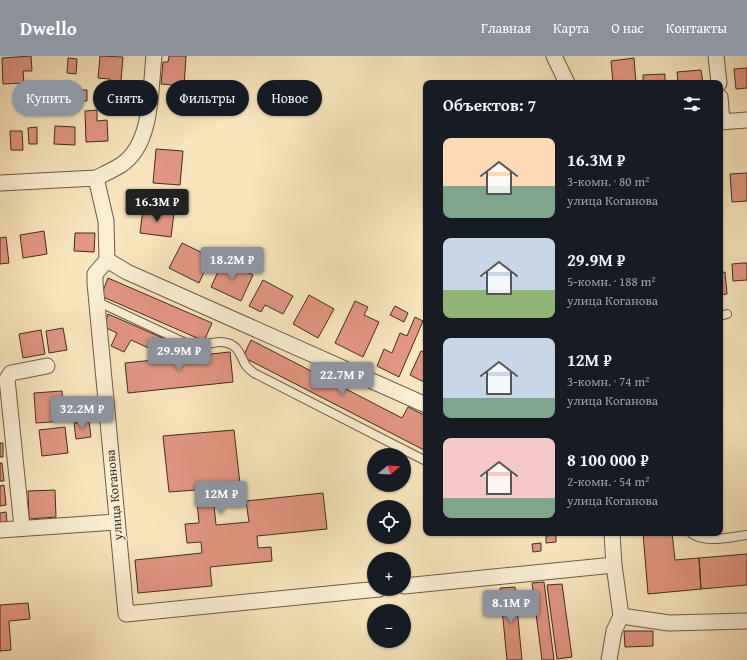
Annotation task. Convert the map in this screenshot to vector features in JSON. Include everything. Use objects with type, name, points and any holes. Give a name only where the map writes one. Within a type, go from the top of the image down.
[{"type":"street","points":[[0,183],[96,178],[122,165],[133,154],[146,129],[154,56]]},
{"type":"street","points":[[554,56],[566,80]]},
{"type":"street","points":[[716,56],[719,80]]},
{"type":"street","points":[[723,121],[747,120]]},
{"type":"street","points":[[96,178],[106,221],[107,260],[127,272],[423,404]]},
{"type":"street","name":"улица Коганова","points":[[107,260],[95,274],[96,301],[126,614],[367,590]]},
{"type":"street","points":[[22,527],[7,379],[11,373],[47,366]]},
{"type":"street","points":[[0,530],[22,527],[116,522]]},
{"type":"street","points":[[609,660],[611,641],[621,616],[614,565],[612,536]]},
{"type":"street","points":[[411,585],[614,565]]},
{"type":"street","points":[[621,616],[669,623],[747,621]]},
{"type":"lane","points":[[96,301],[190,345],[202,346],[217,342],[232,344],[237,350],[243,364],[254,373],[423,459]]},
{"type":"lane","points":[[695,536],[704,539],[747,535]]},
{"type":"building","points":[[31,56],[32,71],[23,71],[24,80],[12,80],[12,84],[3,84],[2,58]]},
{"type":"building","points":[[100,56],[123,57],[121,80],[98,78]]},
{"type":"building","points":[[169,56],[186,56],[184,80],[166,80],[166,84],[161,84],[163,62],[168,62]]},
{"type":"building","points":[[68,58],[77,59],[76,74],[67,73]]},
{"type":"building","points":[[634,58],[636,80],[613,80],[611,61]]},
{"type":"building","points":[[747,68],[747,88],[736,89],[734,69]]},
{"type":"building","points":[[701,70],[703,80],[678,80],[677,72]]},
{"type":"building","points":[[665,74],[665,80],[643,80],[643,75]]},
{"type":"building","points":[[85,90],[87,90],[87,101],[85,101]]},
{"type":"building","points":[[93,110],[93,116],[97,116],[97,121],[107,120],[108,141],[86,142],[85,111]]},
{"type":"building","points":[[55,126],[75,127],[75,145],[54,144]]},
{"type":"building","points":[[37,127],[37,144],[29,144],[28,128]]},
{"type":"building","points":[[10,131],[22,131],[23,150],[11,150]]},
{"type":"building","points":[[156,149],[183,151],[180,185],[153,183]]},
{"type":"building","points":[[747,173],[747,201],[732,202],[730,174]]},
{"type":"building","points":[[143,209],[174,213],[171,237],[140,233]]},
{"type":"building","points":[[44,231],[47,254],[23,258],[20,235]]},
{"type":"building","points":[[75,233],[95,233],[94,252],[74,251]]},
{"type":"building","points":[[6,237],[9,263],[0,264],[0,238]]},
{"type":"building","points":[[182,243],[211,257],[199,283],[169,268]]},
{"type":"building","points":[[223,261],[253,275],[241,301],[211,287]]},
{"type":"building","points":[[747,263],[747,280],[733,281],[732,264]]},
{"type":"building","points":[[723,272],[725,272],[727,294],[723,295]]},
{"type":"building","points":[[108,278],[212,323],[204,341],[101,296]]},
{"type":"building","points":[[263,280],[293,296],[283,314],[265,305],[261,312],[249,306]]},
{"type":"building","points":[[309,295],[334,309],[318,338],[293,324]]},
{"type":"building","points":[[355,301],[368,307],[364,315],[379,322],[363,357],[335,343]]},
{"type":"building","points":[[395,306],[408,313],[404,322],[390,315]]},
{"type":"building","points":[[108,314],[172,342],[166,356],[131,340],[124,352],[111,346],[117,333],[104,327]]},
{"type":"building","points":[[415,317],[423,321],[399,377],[377,366],[384,349],[392,353],[400,333],[407,336]]},
{"type":"building","points":[[63,328],[67,350],[49,353],[46,331]]},
{"type":"building","points":[[41,330],[45,354],[23,358],[19,334]]},
{"type":"building","points":[[251,340],[402,418],[408,407],[423,414],[423,449],[243,357]]},
{"type":"building","points":[[421,351],[423,352],[423,382],[410,375]]},
{"type":"building","points":[[230,352],[233,382],[128,393],[125,363]]},
{"type":"building","points":[[62,391],[64,421],[36,423],[34,393]]},
{"type":"building","points":[[89,421],[91,437],[76,439],[74,423]]},
{"type":"building","points":[[65,427],[68,453],[42,456],[39,430]]},
{"type":"building","points":[[234,430],[240,484],[212,486],[216,525],[249,522],[246,501],[323,493],[327,529],[257,536],[258,548],[271,547],[272,561],[210,567],[212,586],[138,593],[135,560],[202,553],[201,542],[187,543],[185,524],[199,523],[196,490],[169,492],[163,436]]},
{"type":"building","points":[[0,443],[3,443],[3,457],[0,457]]},
{"type":"building","points":[[0,463],[2,463],[4,481],[0,481]]},
{"type":"building","points":[[4,485],[6,505],[0,506],[0,486]]},
{"type":"building","points":[[55,490],[56,517],[29,519],[28,491]]},
{"type":"building","points":[[6,512],[7,522],[0,523],[0,513]]},
{"type":"building","points":[[546,536],[556,536],[556,542],[546,543]]},
{"type":"building","points":[[643,536],[672,536],[675,560],[699,558],[701,589],[648,594]]},
{"type":"building","points":[[541,543],[541,551],[533,552],[532,544]]},
{"type":"building","points":[[747,554],[747,585],[701,589],[699,558]]},
{"type":"building","points":[[544,582],[554,660],[542,660],[532,583]]},
{"type":"building","points":[[562,584],[572,657],[557,659],[547,585]]},
{"type":"building","points":[[515,587],[522,660],[507,660],[500,588]]},
{"type":"building","points":[[28,603],[30,619],[9,621],[11,650],[0,651],[0,605]]},
{"type":"building","points":[[624,631],[653,631],[653,646],[625,647]]}]
